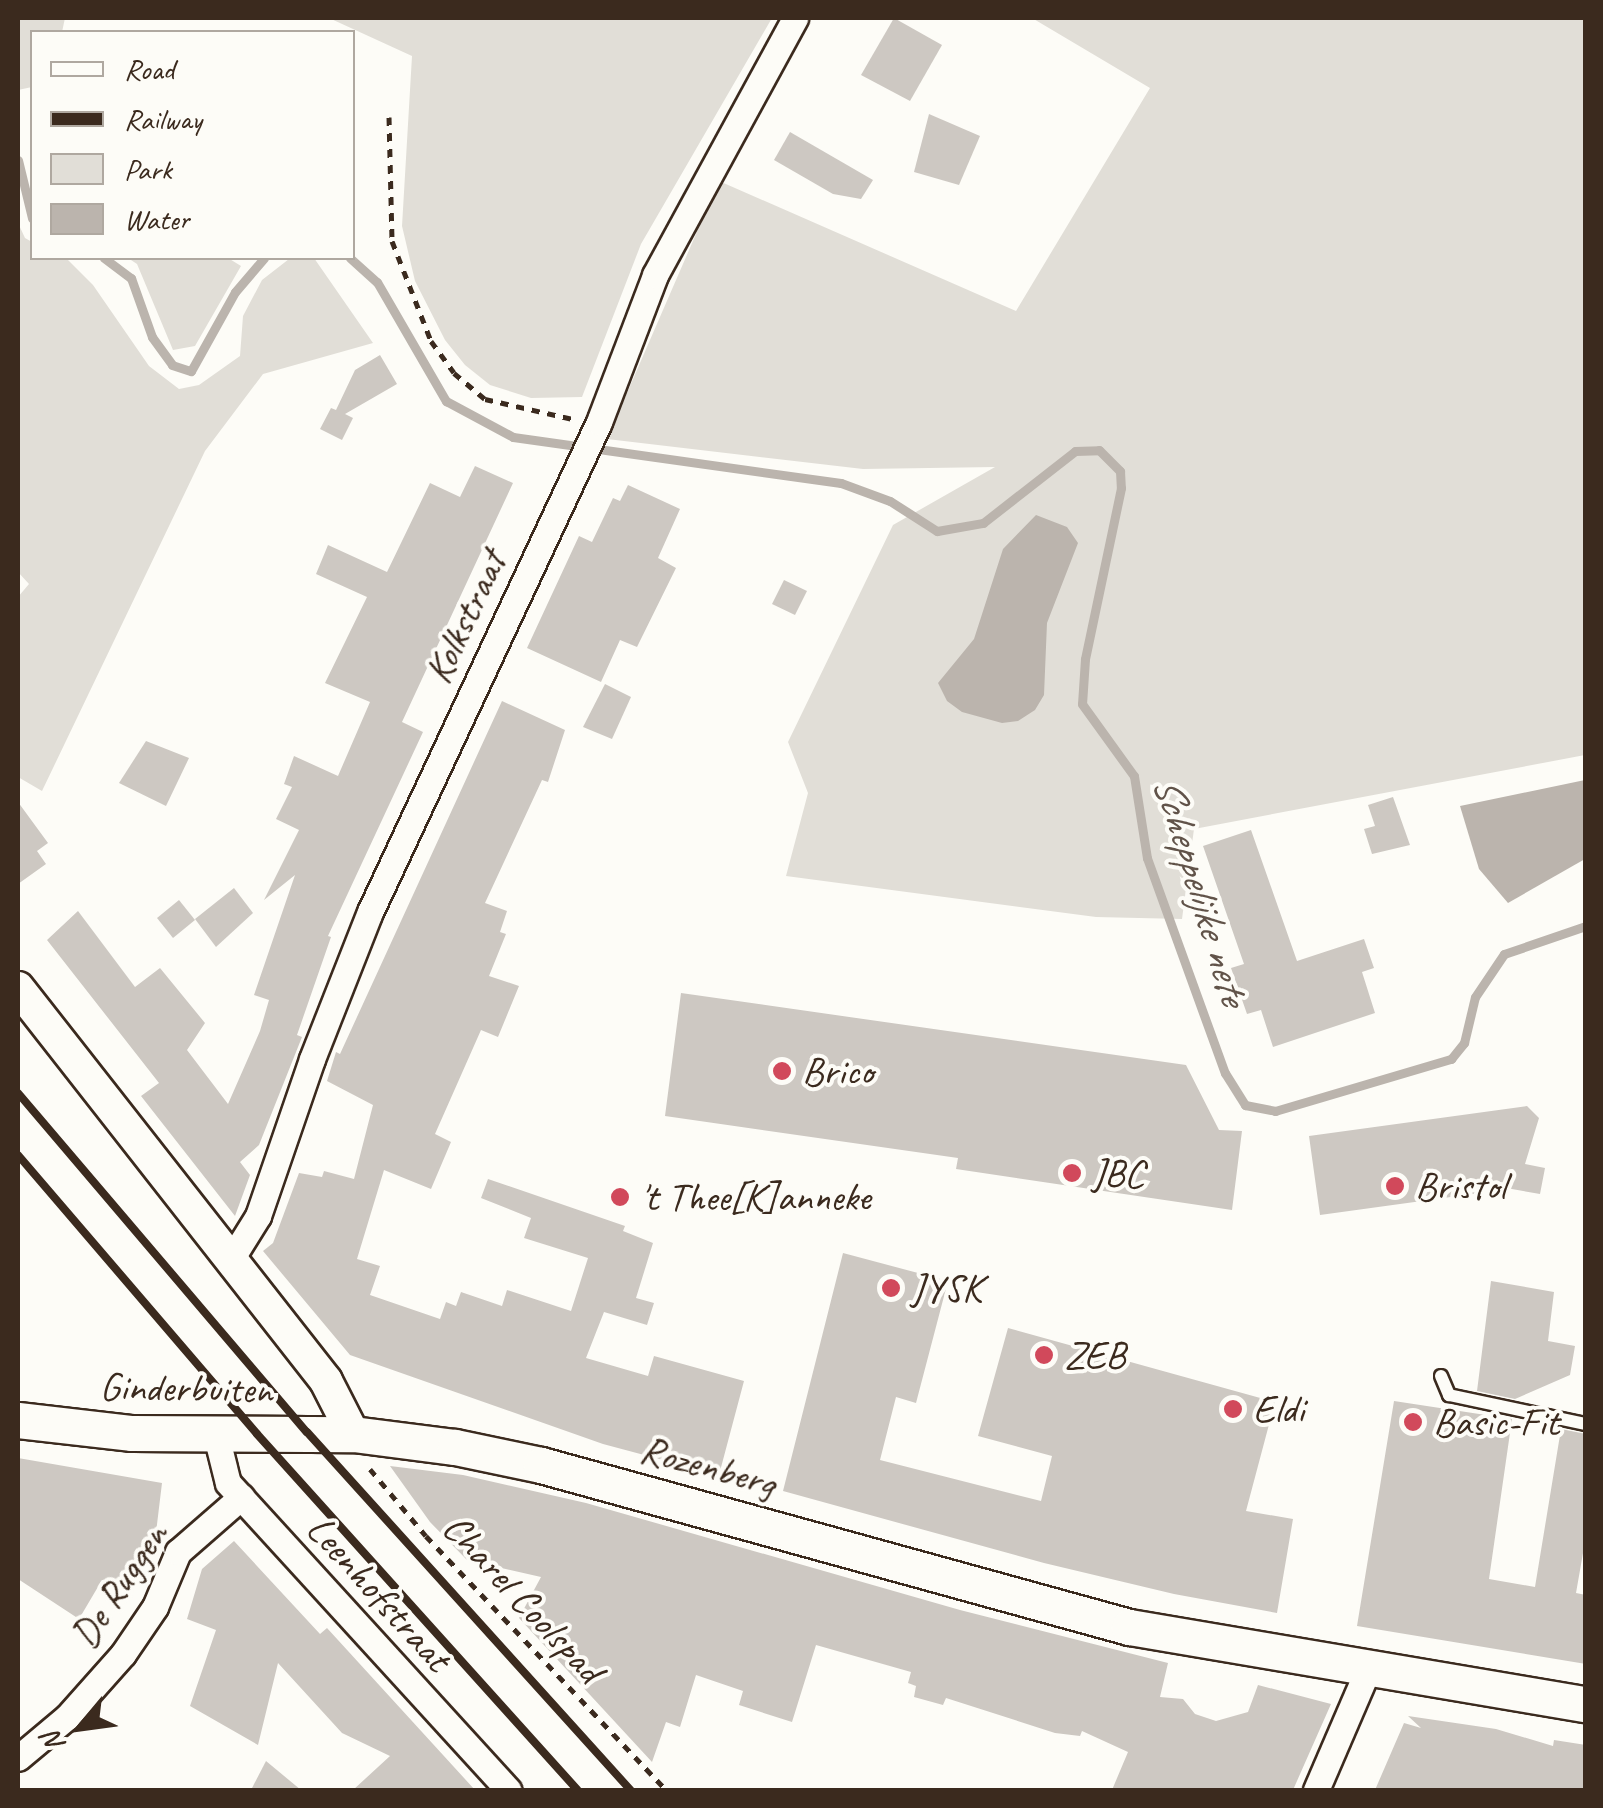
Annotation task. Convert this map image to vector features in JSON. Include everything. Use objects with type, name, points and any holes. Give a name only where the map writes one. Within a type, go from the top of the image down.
[{"type":"main road","name":"Ginderbuiten","points":[[18,1420],[132,1433],[353,1434]]},
{"type":"main road","name":"Rozenberg","points":[[353,1434],[541,1465],[1130,1627],[1586,1704]]},
{"type":"street","name":"Kolkstraat","points":[[230,1260],[258,1216],[312,1059],[370,912],[595,429],[655,274],[795,18]]},
{"type":"street","points":[[18,988],[326,1381],[353,1434]]},
{"type":"street","name":"Leenhofstraat","points":[[216,1435],[222,1468],[241,1497],[508,1790]]},
{"type":"street","name":"De Ruggen","points":[[18,1758],[67,1717],[123,1654],[154,1607],[178,1552],[241,1497]]},
{"type":"street","points":[[1316,1790],[1368,1669]]},
{"type":"lane","points":[[1441,1376],[1449,1395],[1586,1424]]},
{"type":"path","points":[[389,117],[392,240],[431,340],[454,373],[484,399],[595,429]]},
{"type":"path","name":"Charel Coolspad","points":[[353,1434],[372,1471],[426,1536],[666,1790]]},
{"type":"green space","points":[[18,18],[65,18],[62,30],[30,30],[30,87],[18,90]]},
{"type":"green space","points":[[329,18],[772,18],[641,244],[582,397],[531,398],[490,385],[465,365],[445,340],[415,281],[402,226],[412,56]]},
{"type":"green space","points":[[1032,18],[1585,18],[1585,755],[1194,829],[1182,919],[1096,917],[786,876],[808,793],[788,742],[893,525],[995,467],[863,469],[607,439],[719,181],[1016,311],[1150,88]]},
{"type":"green space","points":[[18,223],[30,241],[30,260],[68,260],[93,285],[149,366],[179,389],[199,385],[240,356],[243,316],[262,280],[288,260],[315,260],[373,343],[263,374],[205,451],[42,791],[18,777],[18,597],[29,584],[18,572]]},
{"type":"green space","points":[[131,260],[231,260],[241,266],[195,346],[173,350],[137,264]]},
{"type":"water","points":[[1036,515],[1067,527],[1078,543],[1047,623],[1044,695],[1035,710],[1018,721],[1002,723],[962,712],[947,701],[938,683],[974,639],[1003,549]]},
{"type":"water","points":[[1585,780],[1585,859],[1508,903],[1479,869],[1460,806]]},
{"type":"building","points":[[894,18],[942,45],[910,101],[861,75]]},
{"type":"building","points":[[929,114],[980,136],[959,185],[914,172]]},
{"type":"building","points":[[790,132],[873,180],[861,199],[833,194],[774,160]]},
{"type":"building","points":[[380,355],[397,384],[345,414],[353,418],[342,440],[320,429],[331,408],[336,410],[355,370]]},
{"type":"building","points":[[475,466],[513,483],[402,722],[423,732],[328,936],[331,937],[297,1035],[302,1037],[259,1145],[240,1162],[250,1175],[235,1216],[141,1096],[159,1083],[47,940],[78,911],[135,987],[160,968],[205,1023],[187,1050],[228,1104],[260,1031],[269,1000],[254,995],[295,875],[264,900],[299,830],[276,819],[292,787],[284,784],[294,756],[338,776],[370,702],[325,683],[367,597],[316,574],[328,545],[387,572],[430,483],[460,497]]},
{"type":"building","points":[[628,485],[680,509],[658,558],[676,568],[637,647],[620,640],[601,682],[527,648],[579,536],[592,542],[613,498],[620,501]]},
{"type":"building","points":[[784,580],[807,591],[795,615],[772,604]]},
{"type":"building","points":[[605,684],[631,697],[612,739],[583,727]]},
{"type":"building","points":[[502,701],[565,730],[548,782],[542,780],[485,903],[507,911],[500,932],[506,934],[489,976],[519,986],[498,1037],[481,1030],[435,1134],[451,1142],[431,1189],[384,1170],[357,1259],[380,1266],[370,1295],[440,1319],[446,1302],[456,1306],[461,1292],[502,1306],[507,1290],[571,1311],[588,1258],[524,1238],[531,1218],[481,1198],[488,1179],[625,1226],[623,1231],[653,1243],[636,1298],[654,1303],[647,1325],[604,1312],[586,1358],[648,1376],[654,1356],[744,1381],[719,1475],[603,1444],[350,1355],[263,1251],[273,1243],[299,1173],[322,1177],[324,1171],[354,1179],[373,1105],[327,1081],[336,1052],[340,1054]]},
{"type":"building","points":[[146,741],[189,758],[166,806],[119,783]]},
{"type":"building","points":[[1393,797],[1410,845],[1372,854],[1364,829],[1375,826],[1368,805]]},
{"type":"building","points":[[18,802],[48,843],[37,851],[46,864],[18,884]]},
{"type":"building","points":[[1251,830],[1297,961],[1364,939],[1374,968],[1362,972],[1375,1013],[1273,1047],[1261,1010],[1247,1014],[1231,968],[1244,964],[1203,846]]},
{"type":"building","points":[[234,888],[253,913],[216,947],[195,919]]},
{"type":"building","points":[[179,900],[195,920],[173,938],[157,918]]},
{"type":"building","points":[[681,993],[1186,1065],[1219,1130],[1242,1131],[1232,1210],[956,1169],[958,1158],[665,1116]]},
{"type":"building","points":[[1527,1106],[1539,1118],[1525,1164],[1545,1168],[1540,1194],[1478,1183],[1480,1193],[1320,1215],[1309,1136]]},
{"type":"building","points":[[843,1253],[948,1281],[916,1403],[896,1397],[880,1460],[1041,1501],[1052,1456],[978,1436],[1008,1328],[1275,1402],[1246,1511],[1293,1519],[1277,1613],[1174,1594],[1044,1563],[783,1491]]},
{"type":"building","points":[[1491,1281],[1554,1292],[1548,1341],[1575,1346],[1570,1375],[1515,1399],[1477,1391]]},
{"type":"building","points":[[1394,1401],[1512,1419],[1489,1579],[1535,1587],[1561,1429],[1586,1434],[1586,1536],[1576,1593],[1586,1595],[1586,1664],[1357,1626]]},
{"type":"building","points":[[18,1458],[162,1483],[155,1541],[143,1539],[134,1584],[102,1580],[79,1619],[18,1579]]},
{"type":"building","points":[[390,1466],[463,1475],[586,1503],[960,1610],[1168,1663],[1160,1697],[1183,1699],[1195,1714],[1216,1721],[1248,1712],[1258,1685],[1331,1704],[1293,1790],[1112,1790],[1128,1752],[1082,1731],[1080,1736],[1055,1733],[946,1698],[943,1705],[914,1697],[916,1686],[908,1683],[911,1672],[816,1645],[792,1722],[739,1705],[743,1691],[696,1675],[680,1727],[666,1722],[652,1762],[519,1618],[541,1577],[467,1560],[430,1522]]},
{"type":"building","points":[[234,1541],[320,1634],[327,1628],[475,1790],[353,1790],[390,1756],[342,1733],[278,1663],[258,1745],[190,1706],[216,1630],[187,1619],[202,1569]]},
{"type":"building","points":[[1408,1716],[1496,1729],[1553,1746],[1554,1740],[1586,1745],[1586,1790],[1375,1790],[1404,1723],[1421,1728]]},
{"type":"building","points":[[266,1761],[301,1790],[251,1790]]},
{"type":"waterway","name":"Scheppelijke nete","points":[[18,160],[30,210]]},
{"type":"waterway","name":"Scheppelijke nete","points":[[107,260],[131,278],[152,337],[172,365],[191,371],[235,292],[262,260]]},
{"type":"waterway","name":"Scheppelijke nete","points":[[352,260],[377,282],[446,401],[513,437],[841,483],[890,501],[937,531],[983,523],[1075,451],[1099,450],[1120,471],[1121,488],[1085,659],[1082,704],[1134,776],[1147,858],[1225,1073],[1245,1105],[1275,1111],[1451,1059],[1464,1043],[1475,997],[1504,954],[1586,926]]},
{"type":"railway","points":[[18,1093],[307,1432],[631,1790]]},
{"type":"railway","points":[[18,1155],[257,1434],[578,1790]]},
{"type":"place","name":"Brico","points":[[782,1071]]},
{"type":"place","name":"JBC","points":[[1072,1173]]},
{"type":"place","name":"Bristol","points":[[1395,1186]]},
{"type":"place","name":"'t Thee[K]anneke","points":[[620,1197]]},
{"type":"place","name":"JYSK","points":[[891,1288]]},
{"type":"place","name":"ZEB","points":[[1044,1355]]},
{"type":"place","name":"Eldi","points":[[1233,1409]]},
{"type":"place","name":"Basic-Fit","points":[[1413,1422]]}]
